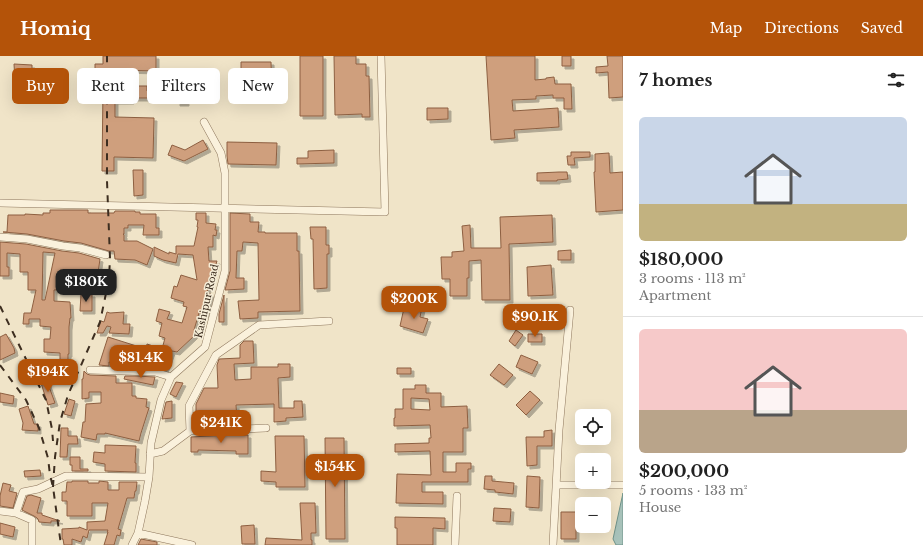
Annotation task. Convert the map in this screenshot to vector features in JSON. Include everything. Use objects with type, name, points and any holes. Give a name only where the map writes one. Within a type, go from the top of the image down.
[{"type":"street","points":[[0,204],[385,212],[381,56]]},
{"type":"street","name":"Kashipur Road","points":[[132,545],[138,533],[149,477],[151,443],[161,400],[171,376],[206,347],[225,271],[225,173],[221,153],[204,122]]},
{"type":"street","points":[[0,237],[28,239],[80,248],[106,255]]},
{"type":"street","points":[[553,545],[559,430],[570,310]]},
{"type":"street","points":[[190,432],[189,406],[216,355],[260,325],[329,321]]},
{"type":"street","points":[[90,370],[155,372],[171,376]]},
{"type":"street","points":[[150,454],[163,451],[190,432],[266,428]]},
{"type":"street","points":[[16,514],[23,492],[38,489],[66,476],[149,477]]},
{"type":"street","points":[[556,484],[623,485]]},
{"type":"street","points":[[455,545],[457,496]]},
{"type":"street","points":[[0,511],[16,514],[32,520],[32,545]]},
{"type":"street","points":[[138,533],[192,545]]},
{"type":"water","points":[[623,493],[623,545],[616,545],[613,539]]},
{"type":"building","points":[[103,56],[156,56],[156,68],[147,68],[147,71],[139,71],[139,68],[95,68],[95,64],[103,64]]},
{"type":"building","points":[[300,56],[323,56],[323,116],[300,116]]},
{"type":"building","points":[[334,56],[356,56],[356,64],[366,64],[366,76],[369,76],[370,117],[362,117],[362,114],[335,115]]},
{"type":"building","points":[[486,56],[535,56],[535,80],[554,77],[555,84],[571,84],[572,109],[564,109],[564,98],[553,98],[553,95],[536,96],[536,99],[512,100],[513,111],[558,108],[559,127],[514,130],[515,138],[491,140]]},
{"type":"building","points":[[562,56],[571,56],[571,66],[562,66]]},
{"type":"building","points":[[607,56],[623,56],[623,97],[609,98],[608,72],[596,73],[596,67],[608,66]]},
{"type":"building","points":[[241,62],[271,62],[271,68],[241,68]]},
{"type":"building","points":[[14,64],[32,65],[32,68],[14,68]]},
{"type":"building","points":[[139,86],[147,86],[147,98],[139,98]]},
{"type":"building","points":[[103,104],[115,104],[115,117],[154,118],[153,158],[114,157],[114,171],[102,171]]},
{"type":"building","points":[[427,108],[448,108],[448,119],[427,120]]},
{"type":"building","points":[[203,140],[208,149],[184,161],[168,155],[172,145],[185,150]]},
{"type":"building","points":[[227,142],[277,143],[276,165],[228,164]]},
{"type":"building","points":[[334,150],[334,163],[297,164],[297,158],[308,158],[308,151]]},
{"type":"building","points":[[571,152],[590,152],[590,157],[574,158],[575,165],[568,165],[567,156],[571,156]]},
{"type":"building","points":[[609,153],[610,173],[623,172],[623,210],[596,212],[594,172],[595,154]]},
{"type":"building","points":[[133,170],[143,170],[143,195],[134,196]]},
{"type":"building","points":[[567,172],[568,179],[557,181],[537,181],[537,173]]},
{"type":"building","points":[[50,210],[88,210],[88,213],[135,211],[140,212],[140,214],[156,214],[156,228],[159,228],[159,235],[143,235],[144,225],[128,225],[128,228],[124,228],[124,241],[137,241],[153,249],[147,265],[135,260],[115,259],[114,251],[81,243],[27,234],[3,232],[7,232],[8,215],[43,215],[43,213],[50,213]]},
{"type":"building","points":[[196,213],[206,213],[206,223],[216,224],[215,230],[217,230],[216,236],[213,235],[213,247],[208,247],[209,261],[217,261],[206,295],[211,294],[205,315],[199,313],[194,330],[196,330],[194,336],[177,352],[172,351],[165,370],[155,366],[156,364],[140,358],[140,361],[133,359],[131,365],[125,363],[124,366],[121,366],[109,362],[109,366],[99,365],[108,337],[146,349],[147,344],[162,349],[165,338],[159,336],[162,323],[156,321],[159,309],[170,312],[167,319],[182,323],[187,307],[183,306],[184,302],[171,298],[174,286],[177,287],[181,275],[197,280],[193,255],[178,254],[176,263],[154,256],[154,247],[169,254],[169,252],[176,254],[176,246],[194,246],[198,227]]},
{"type":"building","points":[[230,213],[250,214],[250,222],[259,222],[258,232],[297,233],[297,251],[299,251],[300,311],[258,312],[258,318],[240,319],[238,301],[259,300],[258,243],[243,242],[242,251],[237,251],[236,278],[244,278],[244,289],[225,290],[230,271]]},
{"type":"building","points":[[552,215],[553,242],[509,244],[510,300],[482,300],[481,260],[469,261],[467,296],[450,296],[450,279],[442,279],[441,257],[452,257],[452,252],[464,251],[462,226],[470,225],[471,248],[501,248],[500,217]]},
{"type":"building","points":[[310,227],[326,227],[326,245],[329,245],[329,254],[327,254],[327,288],[314,289],[313,239],[311,239]]},
{"type":"building","points":[[0,242],[26,244],[79,253],[100,259],[98,273],[104,275],[101,286],[85,283],[86,278],[72,275],[70,289],[54,290],[54,301],[70,302],[71,318],[69,327],[68,363],[60,363],[60,353],[44,352],[44,339],[50,339],[51,327],[40,326],[40,319],[29,319],[29,324],[23,324],[24,313],[31,313],[36,290],[28,290],[28,272],[20,272],[20,254],[7,253],[7,267],[9,267],[9,276],[0,276]],"holes":[[[43,252],[55,253],[45,300],[42,300]]]},
{"type":"building","points":[[571,250],[571,260],[558,260],[558,251]]},
{"type":"building","points":[[551,265],[553,295],[528,296],[527,267]]},
{"type":"building","points":[[81,294],[92,294],[92,311],[80,311]]},
{"type":"building","points":[[224,295],[224,322],[219,322],[219,314]]},
{"type":"building","points":[[404,308],[422,308],[420,317],[428,319],[423,333],[400,326]]},
{"type":"building","points":[[107,312],[124,312],[123,324],[130,324],[129,334],[109,333],[111,327],[107,326],[103,333],[97,333],[101,321],[104,322]]},
{"type":"building","points":[[516,330],[523,335],[515,346],[509,341]]},
{"type":"building","points":[[6,334],[14,348],[15,353],[0,360],[0,337]]},
{"type":"building","points":[[528,334],[542,334],[542,342],[528,342]]},
{"type":"building","points":[[244,341],[253,341],[254,363],[234,364],[235,380],[251,379],[251,367],[278,367],[278,364],[290,364],[290,377],[278,378],[279,408],[294,408],[294,401],[302,401],[303,417],[286,418],[286,421],[274,422],[274,404],[236,405],[237,420],[196,422],[196,404],[204,388],[218,388],[217,365],[219,359],[240,358],[240,345]]},
{"type":"building","points":[[521,355],[538,362],[532,374],[516,367]]},
{"type":"building","points":[[499,364],[513,375],[504,385],[490,375]]},
{"type":"building","points":[[397,368],[411,368],[411,374],[397,374]]},
{"type":"building","points":[[84,371],[90,375],[116,376],[116,383],[132,383],[132,396],[147,399],[146,407],[149,408],[139,441],[105,433],[97,434],[96,440],[81,437],[83,422],[85,422],[86,404],[101,403],[101,392],[89,392],[89,398],[82,399],[82,379]]},
{"type":"building","points":[[125,376],[155,377],[153,385],[124,379]]},
{"type":"building","points":[[47,381],[55,403],[48,405],[41,383]]},
{"type":"building","points":[[176,382],[183,383],[176,397],[170,394]]},
{"type":"building","points":[[415,385],[426,385],[426,393],[441,393],[441,407],[467,406],[468,428],[463,428],[463,452],[443,452],[443,472],[456,472],[456,463],[471,463],[471,469],[468,469],[468,482],[422,482],[422,492],[443,492],[443,504],[396,503],[397,474],[431,475],[430,451],[395,452],[395,444],[429,443],[429,438],[431,438],[430,425],[394,426],[395,409],[403,409],[403,389],[415,389]],"holes":[[[411,398],[429,399],[430,410],[411,409]]]},
{"type":"building","points":[[530,391],[540,400],[526,415],[516,405]]},
{"type":"building","points":[[0,393],[14,396],[13,404],[0,402]]},
{"type":"building","points":[[69,399],[75,401],[71,416],[64,414]]},
{"type":"building","points":[[172,401],[172,418],[162,419],[166,402]]},
{"type":"building","points":[[28,406],[34,424],[38,424],[38,431],[22,430],[23,423],[19,409]]},
{"type":"building","points":[[61,428],[68,428],[68,436],[77,436],[78,444],[68,444],[67,457],[60,457]]},
{"type":"building","points":[[552,430],[552,446],[537,446],[537,465],[527,466],[526,437],[544,437],[544,431]]},
{"type":"building","points":[[248,435],[248,454],[236,454],[236,451],[198,450],[198,452],[191,452],[191,437]]},
{"type":"building","points":[[275,436],[304,436],[305,487],[276,487],[276,482],[261,481],[261,471],[276,472]]},
{"type":"building","points":[[325,438],[344,438],[345,539],[326,539]]},
{"type":"building","points":[[105,445],[136,446],[136,472],[105,471],[105,464],[93,462],[94,452],[105,453]]},
{"type":"building","points":[[70,457],[80,457],[80,469],[88,469],[88,471],[72,471]]},
{"type":"building","points":[[40,470],[41,476],[25,477],[24,471]]},
{"type":"building","points":[[485,476],[492,476],[492,481],[514,483],[513,494],[484,489]]},
{"type":"building","points":[[527,476],[540,477],[539,508],[526,507]]},
{"type":"building","points":[[88,481],[88,483],[99,483],[99,481],[108,482],[108,490],[119,490],[119,482],[137,482],[134,498],[127,498],[118,529],[121,530],[120,536],[117,535],[114,545],[104,545],[108,530],[89,530],[87,538],[83,536],[81,542],[72,539],[72,545],[64,545],[62,539],[62,529],[79,527],[87,530],[87,522],[105,521],[108,503],[92,503],[92,516],[67,516],[67,501],[62,501],[62,492],[66,492],[67,482]]},
{"type":"building","points":[[3,483],[11,485],[9,491],[17,493],[13,508],[0,506],[0,496]]},
{"type":"building","points":[[31,495],[41,498],[37,513],[42,513],[42,515],[60,521],[51,521],[51,523],[39,522],[37,518],[22,510],[27,496]]},
{"type":"building","points":[[300,503],[315,503],[316,533],[311,533],[312,545],[265,545],[266,538],[302,540]]},
{"type":"building","points":[[494,508],[511,509],[510,522],[493,521]]},
{"type":"building","points":[[561,512],[575,512],[576,539],[561,539]]},
{"type":"building","points":[[395,517],[445,518],[445,529],[433,528],[433,545],[397,545],[397,528],[395,528]]},
{"type":"building","points":[[0,523],[15,527],[13,537],[0,534]]},
{"type":"building","points":[[254,525],[255,544],[242,544],[241,526]]},
{"type":"building","points":[[141,539],[157,542],[157,545],[138,545]]},
{"type":"railway","points":[[53,487],[55,457],[60,422],[68,395],[100,322],[109,279],[107,56]]},
{"type":"railway","points":[[0,306],[46,400],[53,441]]},
{"type":"railway","points":[[0,365],[26,400],[39,428],[48,458],[61,545]]}]
